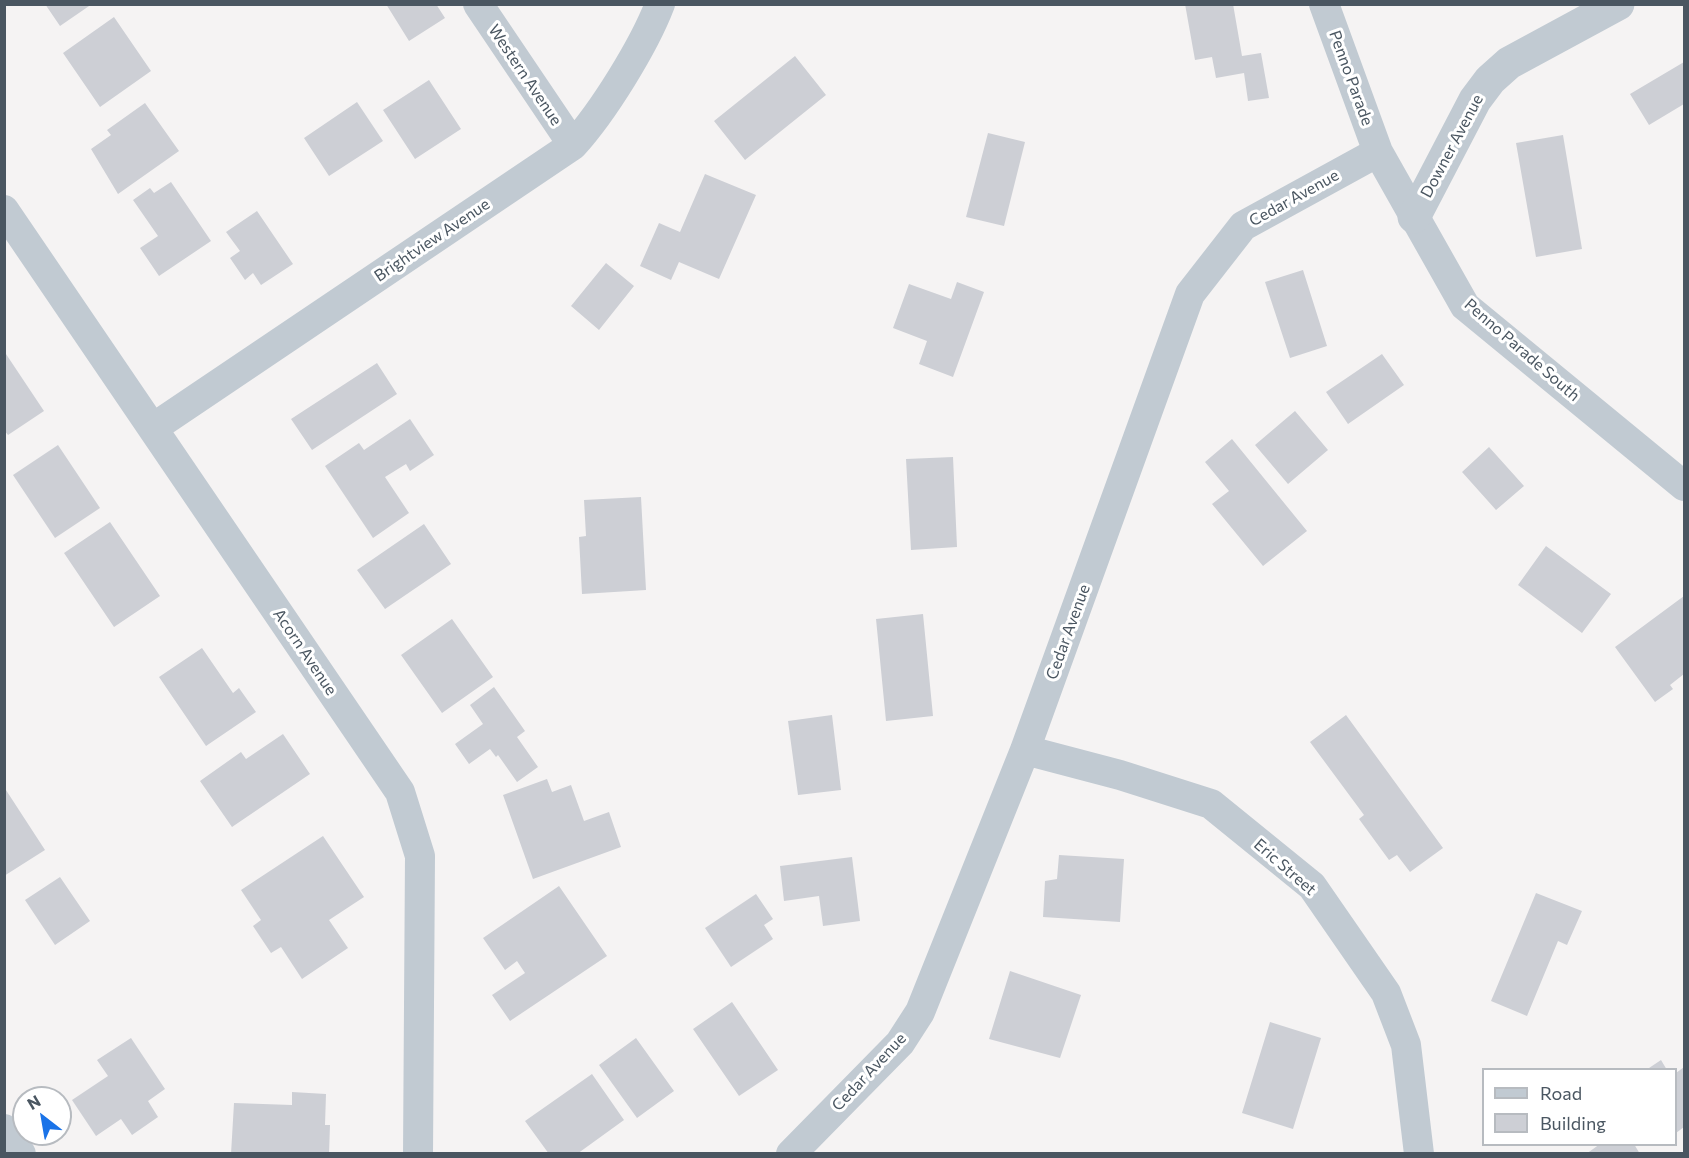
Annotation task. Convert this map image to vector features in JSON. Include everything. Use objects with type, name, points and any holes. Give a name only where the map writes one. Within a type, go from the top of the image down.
[{"type":"street","name":"Western Avenue","points":[[478,4],[573,145]]},
{"type":"street","name":"Brightview Avenue","points":[[153,428],[573,145],[588,129],[652,26],[660,4]]},
{"type":"street","name":"Penno Parade","points":[[1324,4],[1378,152]]},
{"type":"street","name":"Downer Avenue","points":[[1414,217],[1475,100],[1490,80],[1509,63],[1618,4]]},
{"type":"street","name":"Penno Parade South","points":[[1378,152],[1466,306],[1684,486]]},
{"type":"street","name":"Cedar Avenue","points":[[791,1154],[900,1043],[920,1012],[1025,750],[1190,294],[1243,226],[1378,152]]},
{"type":"street","name":"Acorn Avenue","points":[[4,210],[400,792],[420,856],[418,1154]]},
{"type":"street","name":"Eric Street","points":[[1025,750],[1120,775],[1211,804],[1312,886],[1386,993],[1406,1045],[1419,1154]]},
{"type":"street","points":[[4,1129],[21,1154]]},
{"type":"building","points":[[45,4],[92,4],[60,26]]},
{"type":"building","points":[[386,4],[436,4],[445,18],[409,41]]},
{"type":"building","points":[[1185,4],[1233,4],[1242,56],[1261,53],[1269,98],[1248,101],[1244,73],[1216,78],[1212,57],[1195,60]]},
{"type":"building","points":[[114,17],[151,71],[100,107],[63,53]]},
{"type":"building","points":[[795,56],[826,95],[745,160],[714,121]]},
{"type":"building","points":[[1684,62],[1684,104],[1649,125],[1630,94]]},
{"type":"building","points":[[429,80],[461,129],[415,159],[383,110]]},
{"type":"building","points":[[357,102],[383,141],[329,176],[304,138]]},
{"type":"building","points":[[145,103],[179,151],[118,194],[91,149],[111,135],[107,130]]},
{"type":"building","points":[[988,133],[1025,142],[1004,226],[966,217]]},
{"type":"building","points":[[1563,135],[1582,249],[1536,257],[1516,143]]},
{"type":"building","points":[[705,174],[756,195],[719,279],[679,262],[671,280],[640,266],[659,223],[680,232]]},
{"type":"building","points":[[171,182],[211,241],[159,276],[140,248],[158,236],[133,200],[150,188],[154,193]]},
{"type":"building","points":[[257,211],[293,264],[261,285],[253,273],[245,280],[230,258],[240,251],[226,232]]},
{"type":"building","points":[[606,263],[634,286],[599,330],[571,306]]},
{"type":"building","points":[[1303,270],[1327,346],[1290,358],[1265,282]]},
{"type":"building","points":[[957,282],[984,292],[953,377],[919,364],[927,341],[893,328],[909,284],[951,299]]},
{"type":"building","points":[[4,351],[44,411],[8,435],[4,430]]},
{"type":"building","points":[[1382,354],[1404,385],[1348,424],[1326,392]]},
{"type":"building","points":[[377,363],[397,394],[312,450],[291,419]]},
{"type":"building","points":[[1295,411],[1328,450],[1288,484],[1255,445]]},
{"type":"building","points":[[410,419],[434,455],[410,471],[406,464],[385,477],[409,513],[373,538],[325,466],[359,443],[364,450]]},
{"type":"building","points":[[1232,439],[1307,531],[1263,566],[1212,504],[1229,491],[1205,462]]},
{"type":"building","points":[[58,445],[100,508],[55,538],[13,475]]},
{"type":"building","points":[[1489,447],[1524,486],[1496,510],[1462,472]]},
{"type":"building","points":[[953,457],[957,547],[911,550],[906,459]]},
{"type":"building","points":[[641,497],[646,590],[582,594],[579,537],[586,536],[584,500]]},
{"type":"building","points":[[110,522],[160,596],[114,627],[64,553]]},
{"type":"building","points":[[424,524],[451,564],[385,609],[357,570]]},
{"type":"building","points":[[1546,546],[1611,594],[1582,633],[1518,585]]},
{"type":"building","points":[[1684,596],[1684,674],[1670,685],[1673,689],[1655,702],[1615,647]]},
{"type":"building","points":[[923,614],[933,716],[886,721],[876,619]]},
{"type":"building","points":[[452,619],[493,677],[442,713],[401,655]]},
{"type":"building","points":[[202,648],[233,693],[239,688],[256,712],[206,746],[159,677]]},
{"type":"building","points":[[494,687],[525,731],[517,737],[538,767],[517,782],[498,755],[496,757],[490,749],[469,764],[455,744],[483,724],[470,705]]},
{"type":"building","points":[[832,715],[841,790],[798,795],[788,721]]},
{"type":"building","points":[[1346,715],[1443,848],[1410,872],[1397,855],[1389,860],[1359,819],[1364,815],[1310,742]]},
{"type":"building","points":[[283,734],[310,774],[232,827],[200,781],[241,752],[246,759]]},
{"type":"building","points":[[547,779],[552,792],[571,785],[584,821],[609,812],[621,847],[533,879],[503,795]]},
{"type":"building","points":[[4,787],[45,850],[4,876]]},
{"type":"building","points":[[323,836],[364,897],[329,920],[348,948],[302,979],[281,947],[271,953],[253,926],[261,920],[241,890]]},
{"type":"building","points":[[1059,855],[1124,859],[1120,922],[1043,917],[1045,881],[1057,879]]},
{"type":"building","points":[[852,857],[860,921],[823,926],[819,896],[784,901],[780,866]]},
{"type":"building","points":[[60,877],[90,921],[55,945],[25,900]]},
{"type":"building","points":[[559,886],[607,956],[510,1021],[492,995],[525,973],[517,961],[505,970],[483,938]]},
{"type":"building","points":[[1536,893],[1582,911],[1567,945],[1558,941],[1527,1016],[1491,1001]]},
{"type":"building","points":[[756,894],[773,919],[764,925],[773,939],[731,967],[705,928]]},
{"type":"building","points":[[1010,971],[1081,995],[1060,1058],[989,1039]]},
{"type":"building","points":[[732,1002],[778,1070],[739,1096],[693,1029]]},
{"type":"building","points":[[1270,1022],[1321,1038],[1293,1129],[1242,1113]]},
{"type":"building","points":[[131,1038],[165,1089],[148,1101],[158,1117],[132,1135],[121,1119],[96,1136],[72,1100],[108,1076],[97,1060]]},
{"type":"building","points":[[636,1038],[674,1091],[637,1118],[599,1065]]},
{"type":"building","points":[[1661,1060],[1666,1068],[1649,1068]]},
{"type":"building","points":[[1684,1067],[1684,1127],[1677,1132],[1677,1072]]},
{"type":"building","points":[[592,1074],[624,1120],[577,1154],[549,1154],[525,1121]]},
{"type":"building","points":[[292,1092],[326,1094],[325,1125],[330,1125],[329,1154],[231,1154],[234,1103],[292,1105]]},
{"type":"building","points":[[1597,1146],[1635,1146],[1640,1154],[1586,1154]]}]
